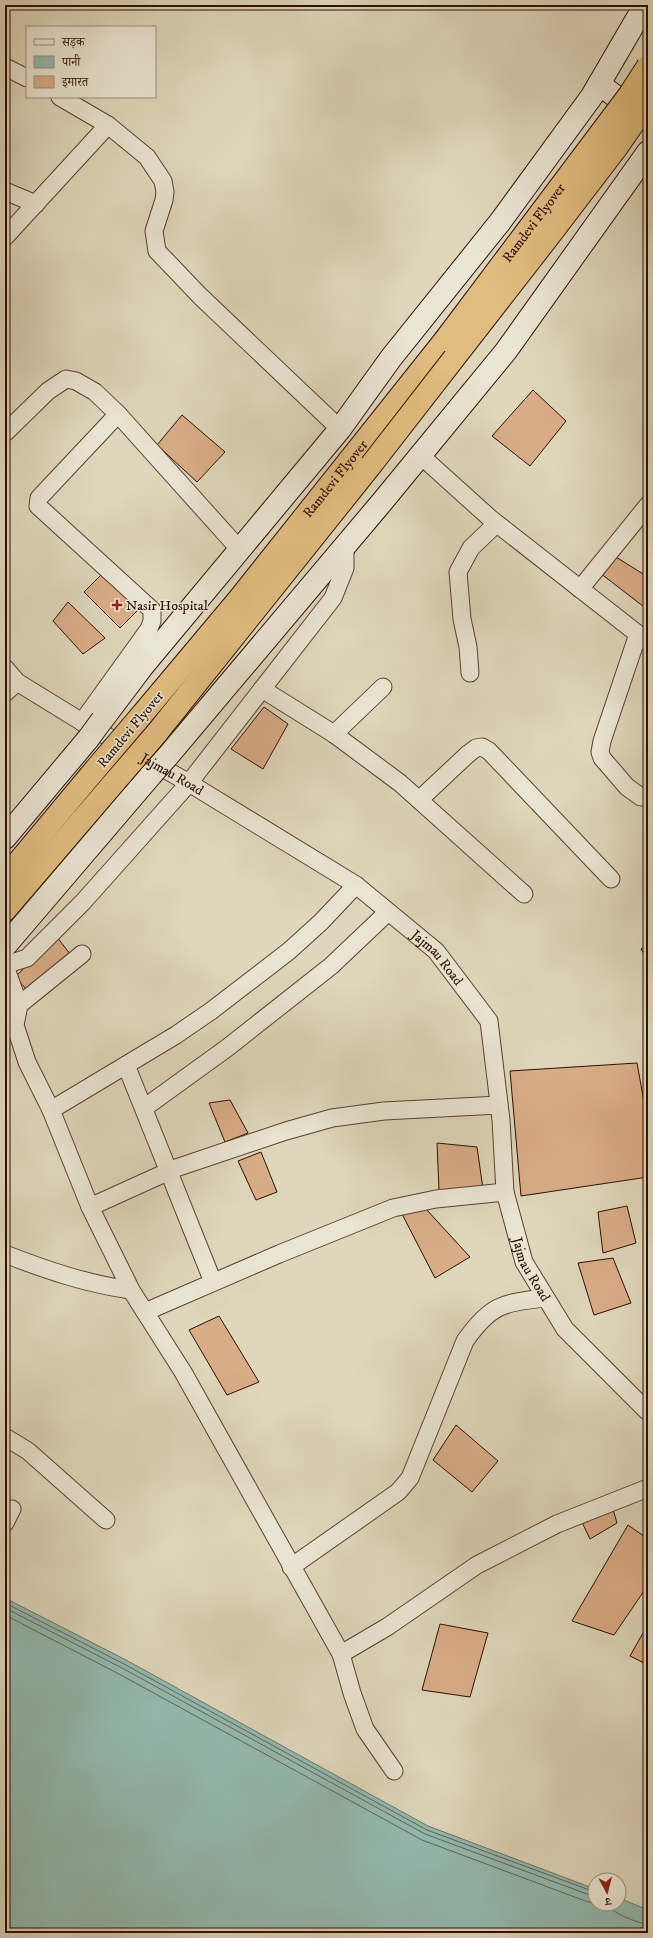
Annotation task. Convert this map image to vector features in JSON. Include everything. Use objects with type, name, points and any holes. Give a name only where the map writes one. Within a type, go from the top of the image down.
[{"type":"highway","name":"Ramdevi Flyover","points":[[5,878],[239,599],[445,340],[630,94],[648,66]]},
{"type":"highway","name":"Ramdevi Flyover","points":[[5,910],[174,713],[371,465],[549,236],[617,147],[648,102]]},
{"type":"main road","points":[[5,838],[91,727],[340,429],[391,358],[500,222],[598,84],[645,5]]},
{"type":"main road","points":[[598,84],[648,121]]},
{"type":"main road","points":[[5,946],[345,546],[506,351],[648,152]]},
{"type":"street","points":[[5,67],[26,78]]},
{"type":"street","points":[[62,98],[108,126],[147,156],[163,181],[165,192],[164,200],[154,230],[157,251],[200,296],[340,429]]},
{"type":"street","points":[[5,237],[108,126]]},
{"type":"street","points":[[5,191],[36,204]]},
{"type":"street","points":[[5,433],[48,391],[66,379],[76,381],[95,392],[118,414],[240,550]]},
{"type":"street","points":[[91,727],[149,629],[152,621],[152,610],[38,506],[37,503],[39,498],[118,414]]},
{"type":"street","points":[[420,455],[496,524],[643,638],[602,741],[600,752],[602,758],[627,787],[641,797]]},
{"type":"street","points":[[580,589],[648,505]]},
{"type":"street","points":[[470,673],[468,647],[462,619],[458,572],[471,548],[496,524]]},
{"type":"street","points":[[345,546],[345,568],[333,598],[189,783],[83,902],[27,958],[5,965],[19,1005],[15,1025],[28,1062],[51,1110],[90,1207],[131,1290],[183,1372],[341,1654],[352,1693],[365,1729],[394,1771]]},
{"type":"street","name":"Jajmau Road","points":[[5,668],[11,688],[91,727],[189,783],[356,884],[436,951],[488,1021],[499,1105],[505,1192],[524,1262],[565,1330],[648,1412]]},
{"type":"street","points":[[334,734],[383,687]]},
{"type":"street","points":[[262,689],[334,734],[400,783],[524,894]]},
{"type":"street","points":[[419,800],[468,754],[476,748],[482,747],[489,751],[611,879]]},
{"type":"street","points":[[51,1110],[211,1011],[289,951],[321,922],[356,884]]},
{"type":"street","points":[[144,1108],[227,1048],[331,966],[388,912]]},
{"type":"street","points":[[19,1005],[82,954]]},
{"type":"street","points":[[126,1065],[213,1282]]},
{"type":"street","points":[[90,1207],[168,1171],[286,1131],[332,1118],[384,1112],[499,1105]]},
{"type":"street","points":[[145,1312],[278,1254],[393,1208],[436,1199],[505,1192]]},
{"type":"street","points":[[5,1254],[55,1274],[106,1287],[131,1290]]},
{"type":"street","points":[[291,1567],[398,1492],[410,1478],[465,1341],[476,1324],[489,1312],[509,1302],[545,1298]]},
{"type":"street","points":[[5,1436],[28,1451],[106,1520]]},
{"type":"street","points":[[341,1654],[387,1627],[478,1565],[557,1524],[648,1488]]},
{"type":"water","points":[[5,1598],[126,1660],[428,1826],[587,1886],[587,1912],[627,1912],[627,1901],[648,1910],[648,1933],[5,1933]]},
{"type":"building","points":[[533,390],[566,421],[530,466],[492,436]]},
{"type":"building","points":[[182,415],[225,452],[197,482],[157,445]]},
{"type":"building","points":[[616,557],[648,577],[648,610],[600,573]]},
{"type":"building","points":[[104,572],[140,608],[120,628],[84,592]]},
{"type":"building","points":[[68,602],[105,638],[83,654],[53,621]]},
{"type":"building","points":[[264,707],[288,724],[263,769],[231,749]]},
{"type":"building","points":[[57,937],[70,954],[28,991],[15,977]]},
{"type":"building","points":[[648,945],[648,961],[641,949]]},
{"type":"building","points":[[637,1063],[648,1124],[648,1177],[521,1196],[510,1071]]},
{"type":"building","points":[[230,1100],[248,1133],[225,1142],[209,1103]]},
{"type":"building","points":[[437,1143],[477,1147],[483,1189],[439,1190]]},
{"type":"building","points":[[261,1152],[277,1192],[256,1200],[238,1161]]},
{"type":"building","points":[[627,1206],[636,1243],[603,1253],[598,1212]]},
{"type":"building","points":[[426,1209],[470,1257],[435,1278],[402,1214]]},
{"type":"building","points":[[613,1258],[631,1303],[594,1315],[578,1263]]},
{"type":"building","points":[[219,1316],[259,1382],[227,1395],[189,1330]]},
{"type":"building","points":[[456,1425],[498,1461],[472,1492],[433,1460]]},
{"type":"building","points":[[613,1509],[617,1523],[590,1539],[580,1518]]},
{"type":"building","points":[[628,1525],[648,1539],[648,1585],[614,1635],[572,1621]]},
{"type":"building","points":[[440,1624],[488,1633],[470,1697],[422,1690]]},
{"type":"building","points":[[648,1624],[648,1665],[630,1656]]},
{"type":"place","name":"Nasir Hospital","points":[[117,605]]}]
